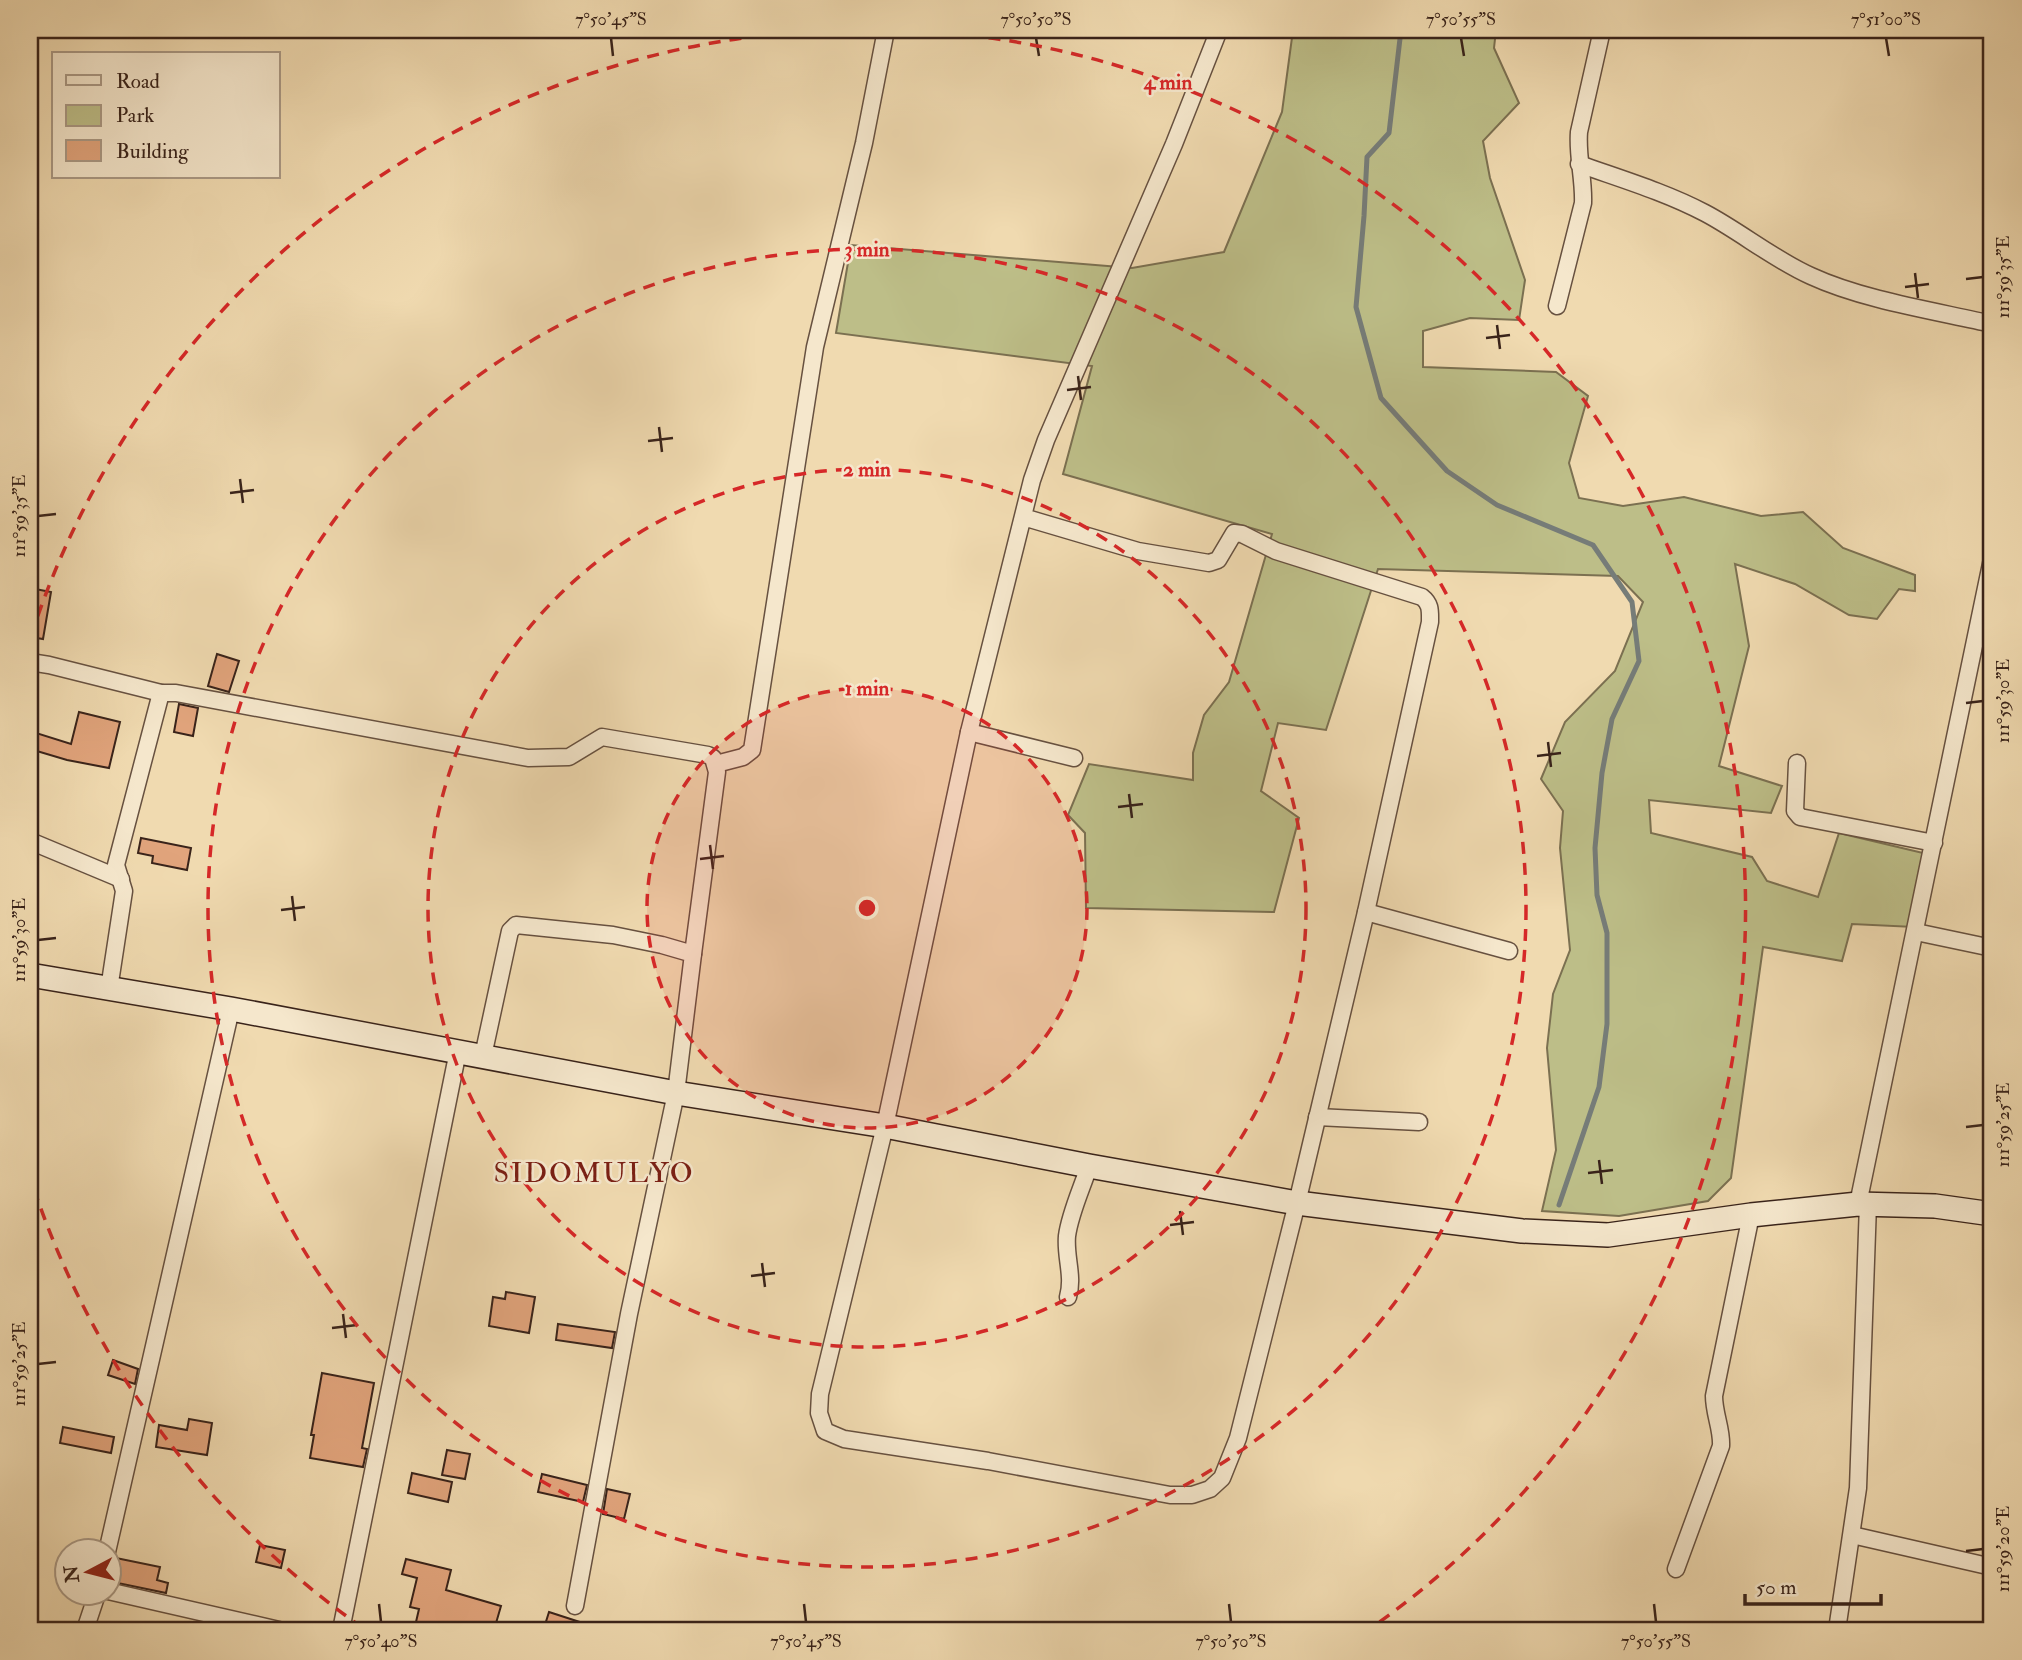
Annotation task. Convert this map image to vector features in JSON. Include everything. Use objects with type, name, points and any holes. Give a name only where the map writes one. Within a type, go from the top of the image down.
[{"type":"main road","points":[[30,975],[231,1009],[676,1093],[885,1126],[1297,1203],[1522,1231],[1608,1235],[1751,1215],[1863,1204],[1935,1206],[1992,1214]]},
{"type":"street","points":[[716,764],[747,756],[752,750],[815,347],[864,143],[886,30]]},
{"type":"street","points":[[1023,517],[1138,551],[1209,563],[1219,560],[1234,533],[1242,534],[1276,551],[1422,597],[1428,602],[1430,622],[1366,912],[1238,1438],[1222,1478],[1210,1489],[1192,1494],[1170,1495],[988,1461],[844,1439],[825,1431],[821,1423],[820,1394],[885,1126],[970,732],[1032,480],[1046,440],[1174,144],[1219,30]]},
{"type":"street","points":[[1557,306],[1583,203],[1579,132],[1602,30]]},
{"type":"street","points":[[1579,164],[1704,212],[1810,276],[1844,289],[1992,324]]},
{"type":"street","points":[[1838,1630],[1858,1488],[1863,1204],[1992,559]]},
{"type":"street","points":[[30,662],[161,693],[176,693],[528,758],[569,757],[596,740],[609,737],[703,753],[713,758],[717,772],[676,1093],[629,1314],[575,1606]]},
{"type":"street","points":[[109,989],[124,891],[116,865],[117,858],[161,693]]},
{"type":"street","points":[[970,732],[1074,758]]},
{"type":"street","points":[[1797,763],[1795,811],[1800,817],[1934,843]]},
{"type":"street","points":[[30,841],[121,879]]},
{"type":"street","points":[[1366,912],[1509,951]]},
{"type":"street","points":[[483,1056],[510,931],[516,925],[613,936],[693,954]]},
{"type":"street","points":[[1916,932],[1992,948]]},
{"type":"street","points":[[110,1538],[231,1009]]},
{"type":"street","points":[[341,1630],[458,1051]]},
{"type":"street","points":[[1317,1117],[1419,1122]]},
{"type":"street","points":[[1068,1297],[1071,1283],[1068,1231],[1089,1166]]},
{"type":"street","points":[[1676,1569],[1721,1446],[1722,1434],[1714,1407],[1714,1396],[1751,1215]]},
{"type":"street","points":[[1852,1535],[1992,1567]]},
{"type":"street","points":[[122,1594],[279,1630]]},
{"type":"street","points":[[85,1630],[92,1608]]},
{"type":"green space","points":[[1293,30],[1496,30],[1494,48],[1519,103],[1483,141],[1490,178],[1525,280],[1519,320],[1470,318],[1423,331],[1423,367],[1556,372],[1588,396],[1569,463],[1579,498],[1623,506],[1684,497],[1761,516],[1803,512],[1843,548],[1915,575],[1915,591],[1899,589],[1877,619],[1849,615],[1795,584],[1735,564],[1749,646],[1719,766],[1782,786],[1771,813],[1649,800],[1651,833],[1752,857],[1767,881],[1818,897],[1839,833],[1923,853],[1914,927],[1852,924],[1842,961],[1763,947],[1731,1178],[1708,1201],[1619,1216],[1542,1211],[1556,1150],[1547,1048],[1553,994],[1570,950],[1560,848],[1563,811],[1541,779],[1565,722],[1615,671],[1643,602],[1618,576],[1378,569],[1326,730],[1278,723],[1261,791],[1299,818],[1274,912],[1086,908],[1085,833],[1068,815],[1089,764],[1193,780],[1193,753],[1204,715],[1229,682],[1272,534],[1063,474],[1092,366],[836,333],[851,245],[1132,268],[1224,252],[1282,112]]},
{"type":"building","points":[[30,588],[51,592],[43,639],[30,637]]},
{"type":"building","points":[[217,654],[239,661],[229,692],[208,686]]},
{"type":"building","points":[[179,704],[198,708],[193,736],[174,732]]},
{"type":"building","points":[[79,712],[120,722],[109,768],[30,749],[30,731],[71,744]]},
{"type":"building","points":[[141,838],[191,848],[187,870],[152,863],[153,856],[138,853]]},
{"type":"building","points":[[506,1292],[535,1297],[529,1333],[489,1326],[493,1297],[505,1299]]},
{"type":"building","points":[[558,1324],[615,1332],[612,1348],[556,1340]]},
{"type":"building","points":[[113,1360],[138,1369],[135,1384],[108,1375]]},
{"type":"building","points":[[322,1373],[374,1383],[362,1448],[367,1449],[363,1467],[310,1458],[314,1435],[311,1435]]},
{"type":"building","points":[[189,1419],[212,1423],[207,1455],[156,1447],[159,1425],[187,1430]]},
{"type":"building","points":[[63,1427],[114,1437],[111,1453],[60,1443]]},
{"type":"building","points":[[447,1450],[470,1454],[465,1479],[442,1475]]},
{"type":"building","points":[[412,1473],[452,1482],[448,1502],[408,1493]]},
{"type":"building","points":[[542,1474],[587,1485],[583,1502],[538,1492]]},
{"type":"building","points":[[607,1489],[630,1494],[624,1519],[603,1514]]},
{"type":"building","points":[[260,1545],[285,1550],[281,1568],[256,1562]]},
{"type":"building","points":[[122,1559],[160,1567],[157,1580],[168,1583],[166,1593],[122,1584]]},
{"type":"building","points":[[406,1559],[451,1570],[446,1590],[501,1606],[494,1630],[464,1630],[437,1623],[436,1626],[416,1622],[419,1609],[410,1607],[417,1578],[402,1574]]},
{"type":"building","points":[[549,1612],[595,1627],[594,1630],[544,1628]]},
{"type":"waterway","points":[[1401,30],[1389,133],[1367,157],[1356,307],[1381,398],[1447,471],[1497,505],[1593,545],[1632,602],[1639,661],[1612,719],[1602,773],[1595,848],[1597,895],[1607,933],[1607,1024],[1599,1087],[1559,1205]]},
{"type":"district","name":"SIDOMULYO","points":[[594,1172]]}]
